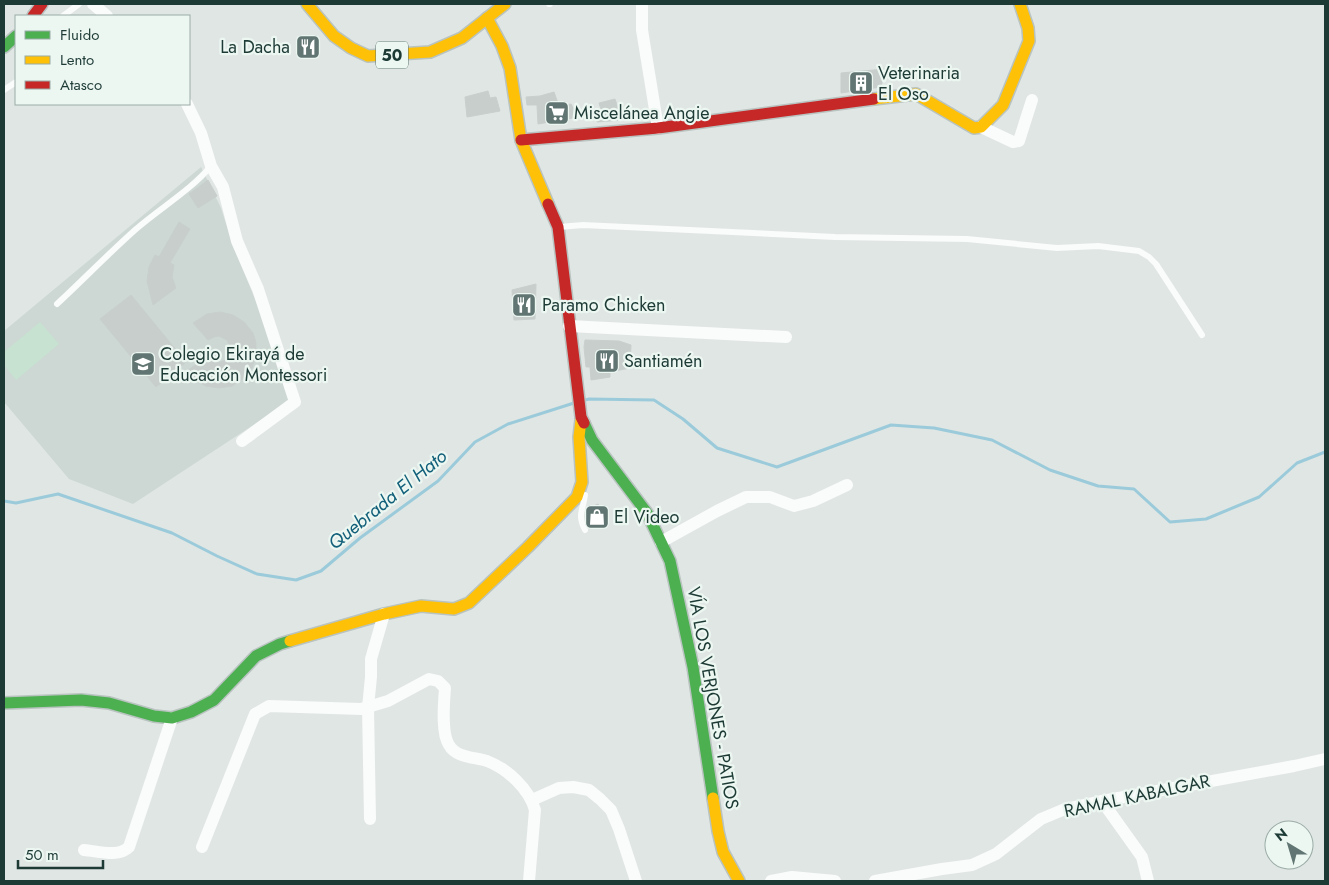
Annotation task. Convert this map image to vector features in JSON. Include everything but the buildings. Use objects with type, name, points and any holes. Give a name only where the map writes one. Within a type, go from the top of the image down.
[{"type":"street","points":[[34,15],[42,4]]},
{"type":"street","points":[[93,4],[106,15]]},
{"type":"street","name":"50","points":[[307,4],[316,9],[334,36],[351,48],[368,56],[430,52],[462,38],[505,4]]},
{"type":"street","points":[[642,4],[642,30],[658,128]]},
{"type":"street","points":[[981,127],[1003,104],[1029,41],[1028,28],[1020,4]]},
{"type":"street","name":"VÍA LOS VERJONES - PATIOS","points":[[487,18],[502,46],[510,68],[522,140],[558,227],[580,407],[592,440],[647,513],[670,561],[693,667],[718,831],[723,852],[738,881]]},
{"type":"street","points":[[4,47],[15,37]]},
{"type":"street","points":[[522,140],[658,128],[916,94],[974,128],[981,127],[1016,143],[1019,141],[1032,100]]},
{"type":"street","points":[[187,105],[201,133],[211,166],[223,187],[237,241],[258,289],[296,402],[242,441]]},
{"type":"street","points":[[569,326],[786,337]]},
{"type":"street","points":[[4,703],[80,700],[109,703],[154,716],[172,718],[191,712],[214,700],[256,656],[280,644],[384,614],[421,606],[454,609],[468,603],[528,547],[577,497],[582,482],[579,438],[580,407]]},
{"type":"street","points":[[661,542],[746,497],[770,497],[794,506],[813,501],[848,485]]},
{"type":"street","points":[[370,819],[368,707],[371,659],[384,614]]},
{"type":"street","points":[[202,846],[255,714],[269,706],[361,709],[388,701],[429,679],[438,681],[445,688],[445,736],[449,747],[459,754],[488,761],[509,774],[532,800],[534,810],[528,881]]},
{"type":"street","points":[[84,850],[118,854],[124,852],[129,847],[172,718]]},
{"type":"street","name":"RAMAL KABALGAR","points":[[875,881],[972,865],[996,854],[1041,819],[1065,809],[1325,759]]},
{"type":"street","points":[[532,800],[559,788],[573,787],[588,790],[611,810],[636,881]]},
{"type":"street","points":[[1102,801],[1142,858],[1148,881]]},
{"type":"street","points":[[771,881],[792,877],[835,881]]},
{"type":"lane","points":[[64,15],[79,4]]},
{"type":"lane","points":[[4,90],[15,83]]},
{"type":"lane","points":[[57,304],[136,229],[203,176],[211,166]]},
{"type":"lane","points":[[558,227],[583,225],[835,237],[967,239],[1057,248],[1098,246],[1139,250],[1156,264],[1202,335]]},
{"type":"lane","points":[[582,482],[586,496],[580,516],[585,530]]},
{"type":"shaded area","name":"Colegio Ekirayá de Educación Montessori","points":[[201,167],[221,208],[233,246],[296,397],[133,504],[69,479],[4,402],[4,331]]},
{"type":"green space","points":[[40,322],[59,344],[16,380],[4,365],[4,352]]},
{"type":"waterway","name":"Quebrada El Hato","points":[[585,400],[654,400],[683,419],[717,448],[777,467],[891,425],[934,428],[992,440],[1050,470],[1098,486],[1134,489],[1170,522],[1206,519],[1259,497],[1297,463],[1325,452]]},
{"type":"waterway","name":"Quebrada El Hato","points":[[4,501],[16,503],[58,494],[172,533],[257,574],[296,580],[321,571],[360,538],[438,481],[475,442],[508,424],[574,403]]},
{"type":"traffic: fast","points":[[4,47],[15,37]]},
{"type":"traffic: fast","points":[[584,423],[592,440],[647,513],[670,561],[693,667],[713,798]]},
{"type":"traffic: fast","points":[[4,703],[81,700],[109,703],[154,716],[172,718],[191,712],[214,700],[256,656],[290,641]]},
{"type":"traffic: slow","points":[[307,4],[334,36],[351,48],[368,56],[430,52],[462,38],[505,4]]},
{"type":"traffic: slow","points":[[874,99],[916,94],[974,128],[981,127],[1003,105],[1029,41],[1028,28],[1020,4]]},
{"type":"traffic: slow","points":[[487,18],[502,46],[510,68],[521,140],[548,204]]},
{"type":"traffic: slow","points":[[290,641],[384,614],[421,606],[454,609],[469,603],[577,497],[582,482],[579,437],[581,420]]},
{"type":"traffic: slow","points":[[713,798],[723,852],[739,881]]},
{"type":"traffic: jam","points":[[34,15],[42,4]]},
{"type":"traffic: jam","points":[[521,140],[658,128],[874,99]]},
{"type":"traffic: jam","points":[[548,204],[558,227],[581,417],[584,423]]},
{"type":"place","name":"La Dacha","points":[[308,47]]},
{"type":"place","name":"Veterinaria El Oso","points":[[861,83]]},
{"type":"place","name":"Miscelánea Angie","points":[[557,113]]},
{"type":"place","name":"Paramo Chicken","points":[[524,305]]},
{"type":"place","name":"Santiamén","points":[[607,361]]},
{"type":"place","name":"Colegio Ekirayá de Educación Montessori","points":[[143,364]]},
{"type":"place","name":"El Video","points":[[597,517]]}]
